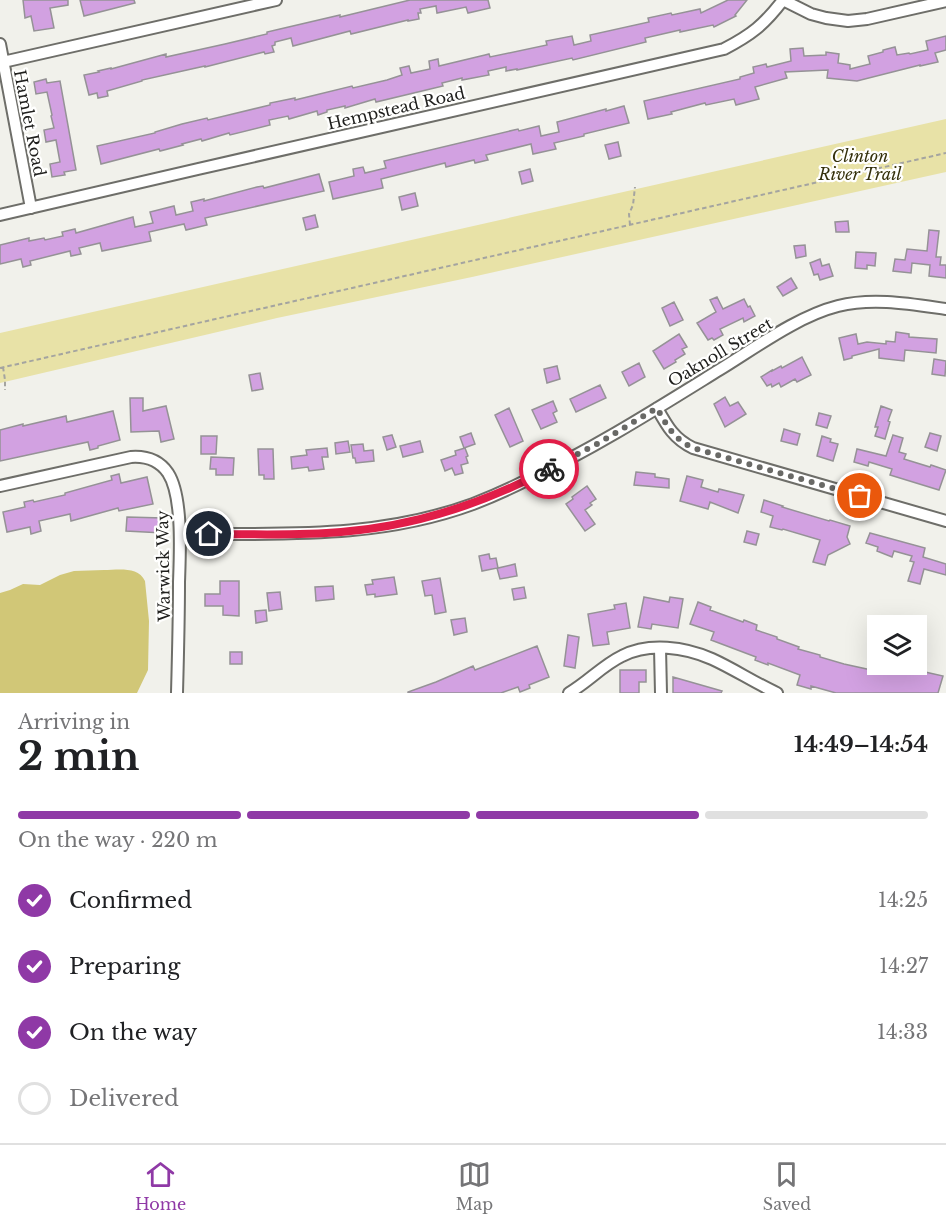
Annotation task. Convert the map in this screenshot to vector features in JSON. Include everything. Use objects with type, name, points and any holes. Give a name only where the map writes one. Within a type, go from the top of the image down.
[{"type":"street","points":[[3,62],[276,0]]},
{"type":"street","name":"Hempstead Road","points":[[0,215],[724,49],[764,24],[783,0],[812,14],[849,21],[946,1]]},
{"type":"street","name":"Hamlet Road","points":[[0,44],[31,208]]},
{"type":"street","name":"Oaknoll Street","points":[[209,534],[339,532],[382,527],[445,513],[495,495],[597,444],[784,331],[820,312],[850,303],[867,302],[896,302],[946,309]]},
{"type":"street","points":[[657,408],[676,438],[693,448],[946,521]]},
{"type":"street","name":"Warwick Way","points":[[0,486],[141,456],[152,460],[166,470],[174,488],[180,536],[177,693]]},
{"type":"street","points":[[569,693],[622,655],[644,648],[681,650],[710,658],[777,693]]},
{"type":"street","points":[[660,648],[661,693]]},
{"type":"path","points":[[5,390],[2,367],[946,153]]},
{"type":"path","points":[[630,225],[629,214],[633,205],[634,188]]},
{"type":"green space","name":"Clinton River Trail","points":[[946,119],[946,172],[277,318],[0,383],[0,333]]},
{"type":"shaded area","points":[[121,570],[138,573],[145,581],[149,621],[148,670],[137,693],[0,693],[0,593],[23,584],[40,585],[74,571]]},
{"type":"building","points":[[23,0],[68,0],[68,5],[50,8],[54,28],[34,31],[31,16],[25,18]]},
{"type":"building","points":[[80,0],[134,0],[135,3],[84,16]]},
{"type":"building","points":[[410,0],[488,0],[490,8],[468,13],[466,7],[437,13],[436,6],[420,9],[419,19],[351,34],[350,31],[293,46],[291,38],[275,42],[272,46],[274,52],[265,54],[264,52],[142,80],[107,91],[108,96],[98,98],[97,93],[89,95],[84,75],[166,54],[166,57]]},
{"type":"building","points":[[728,0],[747,0],[736,16],[714,27],[713,25],[680,32],[680,30],[645,38],[646,42],[573,60],[572,58],[517,70],[506,71],[506,67],[488,71],[489,75],[462,80],[462,78],[442,83],[443,86],[376,102],[375,99],[345,108],[345,106],[327,110],[318,115],[317,111],[289,119],[288,116],[269,120],[270,125],[202,141],[201,139],[101,164],[97,146],[207,118],[208,120],[270,105],[270,103],[295,98],[295,100],[387,80],[402,75],[400,68],[409,66],[411,73],[430,69],[429,61],[438,59],[439,66],[489,54],[490,57],[547,45],[546,41],[572,36],[574,45],[591,41],[590,35],[649,22],[648,18],[700,9],[701,13]]},
{"type":"building","points":[[946,36],[946,50],[935,53],[938,62],[857,81],[827,78],[828,70],[785,72],[787,78],[755,87],[759,99],[736,105],[734,99],[706,105],[705,103],[648,119],[644,101],[740,79],[740,77],[754,73],[753,67],[766,64],[767,67],[791,61],[790,49],[803,48],[804,56],[826,55],[826,52],[839,54],[838,63],[850,65],[850,69],[870,64],[868,56],[895,47],[897,55],[928,50],[926,41]]},
{"type":"building","points":[[46,79],[47,83],[60,81],[76,170],[52,177],[50,164],[60,162],[56,140],[46,142],[44,130],[54,128],[52,115],[47,92],[36,94],[34,82]]},
{"type":"building","points":[[624,106],[629,123],[554,143],[556,149],[533,154],[531,144],[486,155],[488,160],[475,163],[474,160],[446,167],[445,163],[381,179],[383,188],[333,199],[329,182],[354,176],[353,169],[363,167],[365,173],[386,168],[384,161],[518,129],[519,131],[539,126],[541,136],[559,132],[557,122]]},
{"type":"building","points":[[618,142],[621,156],[609,159],[605,145]]},
{"type":"building","points":[[530,169],[533,181],[522,184],[519,172]]},
{"type":"building","points":[[319,174],[324,191],[205,218],[207,225],[186,230],[184,224],[149,232],[151,241],[102,251],[100,243],[79,248],[81,254],[71,256],[70,251],[30,261],[31,265],[23,267],[21,259],[0,264],[0,245],[29,238],[29,241],[44,238],[45,240],[63,236],[62,232],[75,229],[76,233],[133,217],[135,227],[153,223],[150,212],[174,206],[176,215],[193,211],[191,202],[204,199],[204,201],[257,187],[263,186],[264,188]]},
{"type":"building","points":[[415,193],[418,206],[402,210],[399,197]]},
{"type":"building","points":[[315,215],[318,227],[306,230],[303,218]]},
{"type":"building","points":[[848,221],[849,232],[836,232],[835,222]]},
{"type":"building","points":[[929,230],[939,231],[936,257],[941,257],[940,265],[946,265],[946,278],[929,276],[930,265],[912,263],[911,273],[893,271],[895,259],[905,260],[907,249],[927,251]]},
{"type":"building","points":[[805,245],[806,256],[796,258],[794,246]]},
{"type":"building","points":[[856,252],[876,253],[875,266],[867,265],[867,269],[855,268]]},
{"type":"building","points":[[820,259],[822,266],[829,264],[833,276],[820,280],[818,274],[814,275],[810,263]]},
{"type":"building","points":[[791,278],[797,288],[783,296],[777,287]]},
{"type":"building","points":[[717,297],[723,309],[744,299],[755,316],[744,322],[743,318],[720,329],[723,335],[714,340],[712,338],[708,340],[697,323],[716,312],[710,300]]},
{"type":"building","points":[[674,302],[683,320],[670,326],[662,308]]},
{"type":"building","points":[[896,332],[909,334],[909,337],[937,339],[936,353],[905,350],[904,361],[879,358],[879,349],[844,360],[839,338],[856,334],[858,344],[867,342],[886,344],[886,341],[895,342]]},
{"type":"building","points":[[679,334],[687,347],[682,349],[685,354],[664,369],[653,351]]},
{"type":"building","points":[[802,357],[811,375],[797,382],[795,379],[781,387],[779,383],[772,387],[771,384],[767,386],[761,377],[772,370],[781,366],[782,368]]},
{"type":"building","points":[[934,359],[946,361],[945,376],[932,374]]},
{"type":"building","points":[[639,363],[645,377],[629,386],[622,372]]},
{"type":"building","points":[[557,366],[560,379],[547,383],[544,369]]},
{"type":"building","points":[[260,373],[263,389],[252,391],[249,375]]},
{"type":"building","points":[[600,385],[606,398],[576,412],[570,399]]},
{"type":"building","points":[[725,397],[730,406],[738,402],[746,414],[725,427],[714,404]]},
{"type":"building","points":[[130,398],[143,398],[143,411],[166,406],[174,439],[161,442],[159,431],[131,432]]},
{"type":"building","points":[[553,401],[557,411],[553,413],[557,422],[541,429],[532,410]]},
{"type":"building","points":[[881,406],[892,410],[885,439],[875,436]]},
{"type":"building","points":[[509,408],[523,441],[510,447],[495,415]]},
{"type":"building","points":[[113,411],[120,440],[90,450],[88,442],[0,461],[0,430],[66,416],[67,422]]},
{"type":"building","points":[[819,413],[831,416],[827,428],[816,425]]},
{"type":"building","points":[[784,429],[800,434],[797,445],[781,441]]},
{"type":"building","points":[[471,433],[475,444],[464,448],[460,437]]},
{"type":"building","points":[[930,433],[941,436],[937,451],[925,447]]},
{"type":"building","points":[[392,435],[396,447],[387,450],[383,437]]},
{"type":"building","points":[[893,435],[903,438],[899,452],[906,454],[904,459],[946,470],[939,490],[890,475],[892,469],[869,462],[868,466],[854,462],[857,449],[886,456]]},
{"type":"building","points":[[201,436],[217,436],[216,454],[201,454]]},
{"type":"building","points":[[822,436],[838,444],[833,461],[817,456]]},
{"type":"building","points":[[348,441],[350,452],[336,454],[335,443]]},
{"type":"building","points":[[420,441],[423,452],[403,457],[400,446]]},
{"type":"building","points":[[363,444],[364,451],[373,450],[374,461],[356,463],[351,445]]},
{"type":"building","points":[[327,448],[328,457],[322,457],[324,469],[309,471],[308,467],[292,469],[291,457],[307,455],[306,450]]},
{"type":"building","points":[[465,448],[468,463],[461,465],[463,473],[455,475],[452,468],[445,471],[441,460],[456,455],[455,451]]},
{"type":"building","points":[[258,449],[273,449],[274,479],[264,479],[264,475],[259,475]]},
{"type":"building","points":[[211,457],[234,458],[233,475],[216,475],[216,469],[210,469]]},
{"type":"building","points":[[636,472],[655,474],[655,477],[669,479],[669,488],[634,485]]},
{"type":"building","points":[[119,474],[121,483],[147,477],[153,504],[119,511],[118,508],[71,521],[70,514],[39,521],[41,531],[31,534],[30,527],[7,532],[3,512],[25,507],[24,502],[65,495],[65,493],[112,480],[111,476]]},
{"type":"building","points":[[687,476],[703,480],[701,487],[718,492],[719,489],[744,495],[738,513],[710,502],[708,509],[680,501]]},
{"type":"building","points":[[587,486],[596,499],[585,510],[595,524],[585,531],[566,504]]},
{"type":"building","points":[[764,500],[850,526],[847,537],[850,544],[828,555],[825,565],[813,562],[820,540],[770,527],[773,516],[761,512]]},
{"type":"building","points":[[127,517],[163,518],[163,533],[126,531]]},
{"type":"building","points":[[747,531],[759,534],[756,545],[744,542]]},
{"type":"building","points":[[870,533],[925,548],[923,557],[946,564],[946,575],[924,569],[920,584],[908,581],[914,562],[910,561],[912,556],[894,551],[892,557],[877,551],[878,547],[866,543]]},
{"type":"building","points":[[489,554],[490,559],[496,558],[498,568],[515,564],[517,576],[500,579],[497,568],[482,571],[479,556]]},
{"type":"building","points":[[394,577],[397,594],[375,597],[375,594],[367,595],[365,585],[373,584],[372,580]]},
{"type":"building","points":[[440,578],[446,612],[435,614],[432,595],[425,596],[422,581]]},
{"type":"building","points":[[220,581],[239,581],[239,616],[223,615],[223,606],[205,606],[205,594],[220,594]]},
{"type":"building","points":[[333,586],[334,599],[316,601],[315,587]]},
{"type":"building","points":[[524,587],[526,598],[514,600],[512,589]]},
{"type":"building","points":[[280,592],[282,609],[269,611],[267,593]]},
{"type":"building","points":[[644,597],[669,602],[670,597],[683,599],[678,628],[652,624],[651,629],[638,627]]},
{"type":"building","points":[[698,602],[711,607],[710,610],[757,625],[756,630],[777,637],[777,639],[799,647],[798,649],[867,669],[867,675],[927,675],[927,672],[943,676],[938,693],[836,693],[811,686],[811,689],[797,685],[800,675],[755,660],[756,657],[711,640],[714,632],[690,624]]},
{"type":"building","points":[[626,603],[630,628],[607,632],[609,644],[593,646],[588,614],[615,609],[614,605]]},
{"type":"building","points":[[266,610],[267,621],[256,623],[255,611]]},
{"type":"building","points":[[465,618],[467,632],[454,635],[451,620]]},
{"type":"building","points":[[568,635],[579,637],[575,668],[564,666]]},
{"type":"building","points":[[537,646],[549,677],[529,685],[530,688],[520,692],[518,687],[501,693],[408,693],[473,666],[475,670]]},
{"type":"building","points":[[230,652],[242,652],[242,664],[230,664]]},
{"type":"building","points":[[620,670],[646,670],[646,682],[639,682],[639,693],[620,693]]},
{"type":"building","points":[[673,677],[722,691],[721,693],[673,693]]},
{"type":"way so far","points":[[549,469],[597,444],[657,408],[676,438],[693,448],[860,496]]},
{"type":"route","points":[[209,534],[319,534],[382,527],[435,516],[474,504],[549,469]]}]
